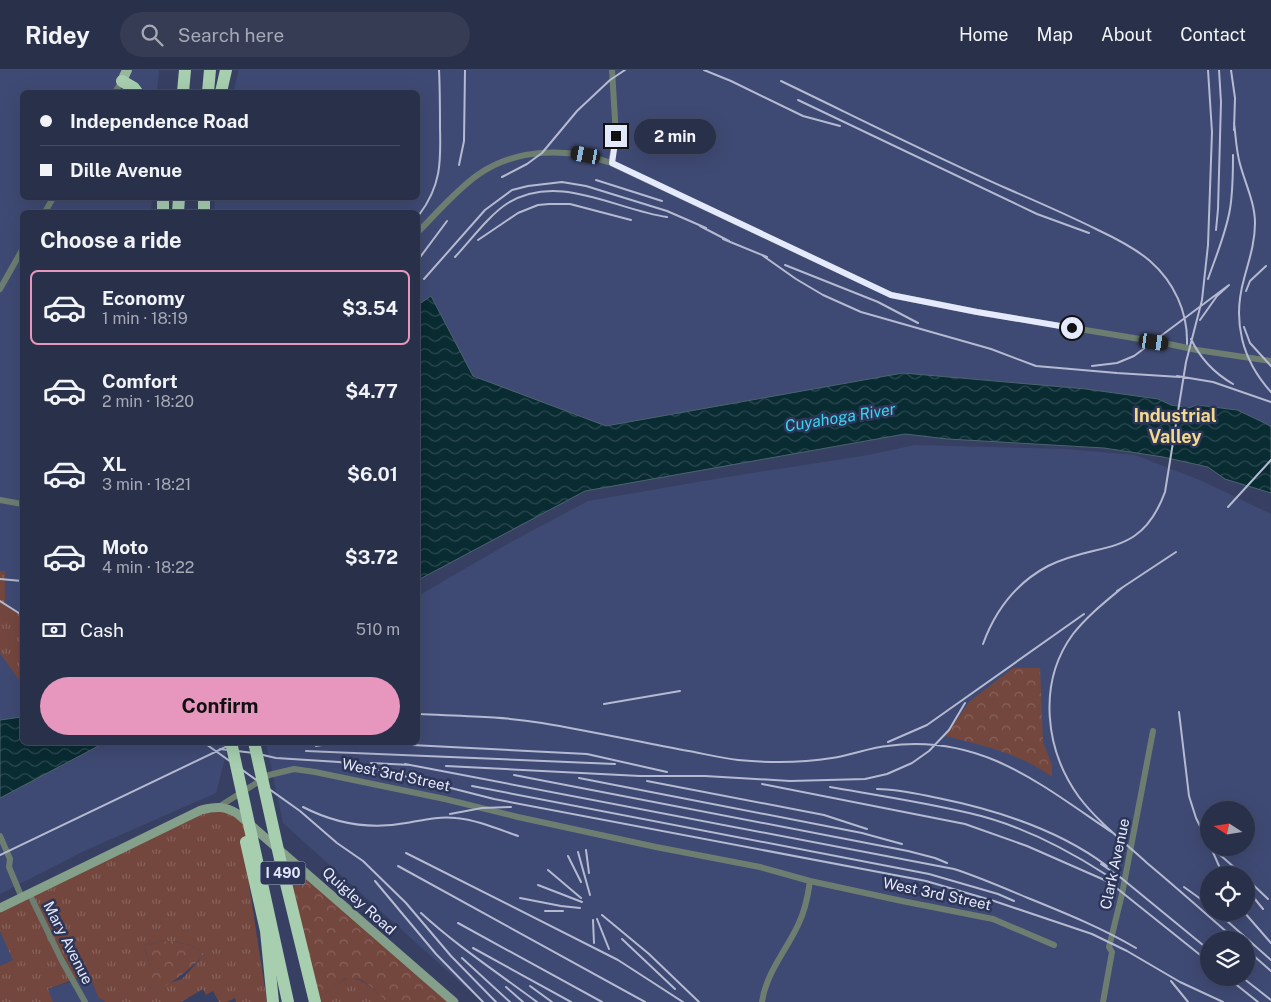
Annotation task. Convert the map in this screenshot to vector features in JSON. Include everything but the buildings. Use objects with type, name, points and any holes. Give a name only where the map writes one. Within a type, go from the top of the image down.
[{"type":"highway","points":[[208,90],[210,70]]},
{"type":"highway","points":[[221,90],[226,70]]},
{"type":"highway","points":[[183,90],[184,72]]},
{"type":"highway","points":[[125,75],[136,90]]},
{"type":"highway","name":"I 490","points":[[232,745],[288,1002]]},
{"type":"highway","name":"I 490","points":[[255,745],[315,1002]]},
{"type":"highway","points":[[249,817],[246,842],[266,931],[274,1002]]},
{"type":"street","points":[[612,70],[616,136],[612,163]]},
{"type":"street","points":[[116,90],[125,75]]},
{"type":"street","points":[[420,230],[468,183],[502,162],[542,153],[566,152],[586,155],[612,163],[891,295],[986,314],[1271,361]]},
{"type":"street","points":[[0,288],[20,253]]},
{"type":"street","points":[[0,500],[20,504]]},
{"type":"street","name":"Clark Avenue","points":[[1103,1002],[1112,952],[1109,948],[1110,942],[1122,894],[1153,731]]},
{"type":"street","name":"West 3rd Street","points":[[0,908],[201,810],[220,806],[269,775],[294,769],[445,799],[656,847],[760,867],[810,881],[902,902],[993,919],[1054,945]]},
{"type":"street","name":"Quigley Road","points":[[220,806],[230,809],[243,819],[454,1002]]},
{"type":"street","name":"Mary Avenue","points":[[0,836],[10,859],[9,867],[85,1002]]},
{"type":"street","points":[[762,1002],[769,977],[798,926],[807,902],[810,881]]},
{"type":"shaded area","points":[[0,70],[159,70],[157,90],[20,90],[20,200],[152,200],[151,210],[20,210],[20,745],[228,745],[216,793],[84,851],[0,894]]},
{"type":"shaded area","points":[[239,70],[1271,70],[1271,426],[1237,410],[1197,405],[1189,408],[1171,405],[1158,399],[1086,389],[903,373],[606,426],[473,376],[431,296],[420,304],[420,210],[214,210],[215,200],[420,200],[420,90],[234,90]]},
{"type":"shaded area","points":[[915,445],[1065,449],[1135,455],[1202,481],[1271,514],[1271,1002],[482,1002],[283,823],[266,745],[420,745],[420,595],[511,542],[588,501],[863,456]]},
{"type":"shaded area","points":[[0,931],[14,960],[0,966]]},
{"type":"shaded area","points":[[89,974],[98,997],[105,1002],[53,1002],[48,989]]},
{"type":"green space","points":[[0,571],[5,571],[5,604],[20,615],[20,681],[0,653]]},
{"type":"green space","points":[[1013,668],[1040,668],[1043,742],[1052,765],[1052,777],[1014,756],[945,736],[970,701]]},
{"type":"green space","points":[[212,807],[238,814],[245,827],[249,885],[267,1002],[236,1002],[235,998],[227,1002],[219,1002],[213,991],[206,995],[203,989],[181,1002],[105,1002],[98,997],[89,974],[48,989],[53,1002],[0,1002],[0,966],[13,960],[0,931],[0,908]],"holes":[[[172,941],[190,945],[205,954],[182,979],[150,989],[150,967],[148,956],[143,946]]]},
{"type":"green space","points":[[282,852],[454,1002],[386,1002],[367,984],[355,978],[343,980],[320,997]]},
{"type":"green space","points":[[172,941],[190,945],[205,954],[176,979],[159,989],[153,990],[150,987],[149,961],[143,946]]},
{"type":"green space","points":[[350,977],[370,986],[386,1002],[321,1002],[320,997]]},
{"type":"water","name":"Cuyahoga River","points":[[431,296],[473,376],[606,426],[903,373],[1086,389],[1158,399],[1171,405],[1189,408],[1197,405],[1237,410],[1271,426],[1271,493],[1225,479],[1208,467],[1163,457],[1104,448],[948,439],[905,434],[585,491],[420,579],[420,304]]},
{"type":"water","points":[[20,717],[20,745],[100,745],[0,798],[0,720]]},
{"type":"railway","points":[[420,213],[436,184],[440,163],[439,70]]},
{"type":"railway","points":[[459,165],[464,141],[465,70]]},
{"type":"railway","points":[[502,177],[527,164],[542,153],[577,111],[610,80],[625,70]]},
{"type":"railway","points":[[704,70],[803,116],[840,126]]},
{"type":"railway","points":[[983,644],[1000,609],[1026,581],[1048,566],[1067,558],[1116,545],[1130,538],[1143,529],[1155,514],[1165,492],[1186,362],[1202,300],[1208,245],[1212,132],[1208,70]]},
{"type":"railway","points":[[1216,230],[1221,102],[1219,70]]},
{"type":"railway","points":[[1231,70],[1235,98],[1234,130]]},
{"type":"railway","points":[[781,81],[951,163],[1087,224],[1138,252],[1159,269],[1173,288],[1185,320],[1187,344]]},
{"type":"railway","points":[[798,100],[1037,214],[1089,233]]},
{"type":"railway","points":[[1234,123],[1239,159],[1255,216],[1253,244],[1241,295],[1240,325],[1242,339],[1253,367],[1271,392]]},
{"type":"railway","points":[[1208,279],[1228,218],[1231,202],[1233,155]]},
{"type":"railway","points":[[596,180],[662,201]]},
{"type":"railway","points":[[424,279],[485,210],[512,190],[528,186],[562,182],[586,186],[667,211],[706,228]]},
{"type":"railway","points":[[455,257],[501,208],[527,194],[547,191],[567,192],[667,217]]},
{"type":"railway","points":[[478,240],[518,213],[538,205],[570,204],[631,220]]},
{"type":"railway","points":[[420,257],[447,221]]},
{"type":"railway","points":[[700,226],[729,241]]},
{"type":"railway","points":[[723,239],[767,257]]},
{"type":"railway","points":[[762,255],[823,295],[861,312],[991,349],[1036,366],[1180,377]]},
{"type":"railway","points":[[785,265],[878,302],[918,323]]},
{"type":"railway","points":[[1246,291],[1250,281],[1266,266]]},
{"type":"railway","points":[[1092,366],[1117,363],[1134,356],[1229,285],[1217,296],[1200,320]]},
{"type":"railway","points":[[1244,327],[1250,343],[1271,366]]},
{"type":"railway","points":[[1191,339],[1208,364],[1233,384]]},
{"type":"railway","points":[[1177,376],[1213,382],[1271,402]]},
{"type":"railway","points":[[1228,507],[1271,460]]},
{"type":"railway","points":[[1117,591],[1176,552]]},
{"type":"railway","points":[[0,579],[20,581]]},
{"type":"railway","points":[[1123,587],[1096,609],[1073,634],[1062,653],[1054,674],[1050,695],[1050,716],[1053,738],[1059,759],[1079,797],[1094,815],[1226,931]]},
{"type":"railway","points":[[0,601],[20,614]]},
{"type":"railway","points":[[888,742],[927,725],[1084,614]]},
{"type":"railway","points":[[604,704],[680,691]]},
{"type":"railway","points":[[446,766],[640,776],[705,776],[790,781],[865,779],[887,774],[912,763],[929,751],[949,730],[965,703]]},
{"type":"railway","points":[[1179,712],[1189,796],[1200,826]]},
{"type":"railway","points":[[420,714],[527,721],[724,758],[750,761],[820,760],[887,746],[921,744],[952,747],[981,755],[1008,766],[1060,797],[1113,833]]},
{"type":"railway","points":[[207,745],[300,811],[337,843],[363,861],[406,903],[451,956],[496,1002]]},
{"type":"railway","points":[[0,855],[230,745]]},
{"type":"railway","points":[[316,746],[322,745]]},
{"type":"railway","points":[[411,745],[587,754],[667,772]]},
{"type":"railway","points":[[220,749],[276,758],[339,762],[368,767],[494,799],[926,881],[994,901],[1092,934],[1127,951],[1180,982],[1223,1002]]},
{"type":"railway","points":[[306,751],[615,764]]},
{"type":"railway","points":[[371,763],[411,765]]},
{"type":"railway","points":[[405,764],[954,869],[1069,915],[1136,948]]},
{"type":"railway","points":[[514,775],[908,851],[947,863]]},
{"type":"railway","points":[[579,778],[862,833],[902,844]]},
{"type":"railway","points":[[647,781],[824,815],[867,829]]},
{"type":"railway","points":[[762,784],[965,824],[1027,846],[1109,882],[1200,955]]},
{"type":"railway","points":[[472,786],[929,874],[998,894],[1014,901]]},
{"type":"railway","points":[[830,787],[934,805],[1005,823],[1040,838],[1105,874]]},
{"type":"railway","points":[[877,789],[923,795],[982,808],[1004,815],[1048,831],[1068,841],[1107,866]]},
{"type":"railway","points":[[303,807],[328,818],[353,824],[379,826],[431,819],[464,819],[518,836]]},
{"type":"railway","points":[[450,814],[482,808],[511,807]]},
{"type":"railway","points":[[586,850],[589,873]]},
{"type":"railway","points":[[578,852],[590,895]]},
{"type":"railway","points":[[406,853],[618,960],[683,1002]]},
{"type":"railway","points":[[568,856],[581,882]]},
{"type":"railway","points":[[1215,856],[1219,866]]},
{"type":"railway","points":[[1221,856],[1233,866]]},
{"type":"railway","points":[[1101,864],[1120,877],[1200,943]]},
{"type":"railway","points":[[398,866],[645,1002]]},
{"type":"railway","points":[[548,870],[581,898]]},
{"type":"railway","points":[[375,881],[436,954],[483,1002]]},
{"type":"railway","points":[[538,885],[582,902]]},
{"type":"railway","points":[[1184,887],[1200,899]]},
{"type":"railway","points":[[1255,887],[1268,899]]},
{"type":"railway","points":[[520,898],[580,908]]},
{"type":"railway","points":[[1255,899],[1263,909]]},
{"type":"railway","points":[[545,911],[563,911]]},
{"type":"railway","points":[[421,913],[463,948],[537,1002]]},
{"type":"railway","points":[[602,915],[649,954],[699,1002]]},
{"type":"railway","points":[[597,919],[609,949]]},
{"type":"railway","points":[[593,920],[594,943]]},
{"type":"railway","points":[[1227,921],[1271,960]]},
{"type":"railway","points":[[1252,921],[1271,943]]},
{"type":"railway","points":[[458,923],[602,1002]]},
{"type":"railway","points":[[622,939],[675,989]]},
{"type":"railway","points":[[473,948],[571,1002]]},
{"type":"railway","points":[[1255,957],[1271,971]]},
{"type":"railway","points":[[462,958],[510,1002]]},
{"type":"railway","points":[[1171,981],[1188,1002]]},
{"type":"railway","points":[[530,986],[552,1002]]},
{"type":"railway","points":[[1238,986],[1258,1002]]},
{"type":"railway","points":[[1253,986],[1271,1000]]},
{"type":"railway","points":[[506,987],[523,1002]]},
{"type":"district","name":"Industrial Valley","points":[[1175,426]]},
{"type":"route","points":[[616,136],[612,163],[891,295],[1072,328]]}]
